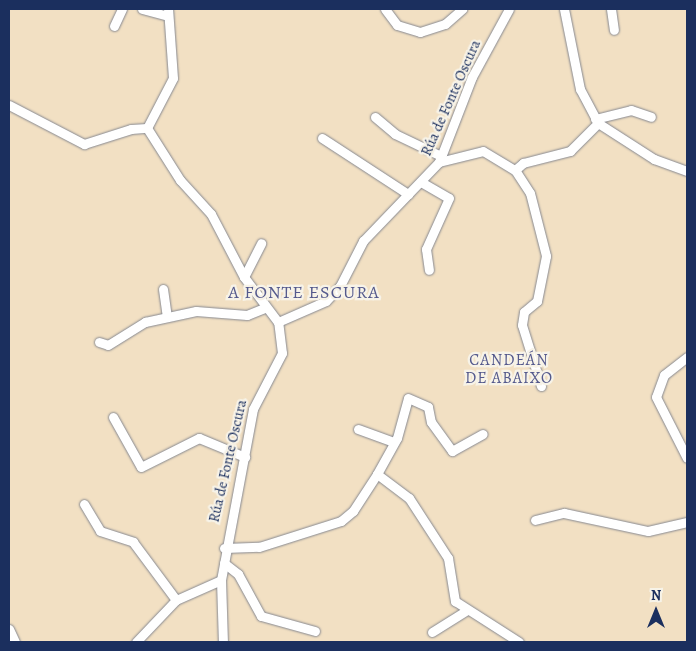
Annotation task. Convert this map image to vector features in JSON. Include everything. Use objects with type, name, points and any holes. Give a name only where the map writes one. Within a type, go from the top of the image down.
[{"type":"street","points":[[114,26],[122,9]]},
{"type":"street","points":[[142,9],[168,12],[173,78],[147,128]]},
{"type":"street","points":[[384,9],[397,25],[420,32],[445,24],[462,9]]},
{"type":"street","name":"Rúa de Fonte Oscura","points":[[223,642],[221,580],[224,548],[256,400],[282,353],[278,322],[326,301],[340,286],[363,241],[421,182],[440,159],[472,77],[509,9]]},
{"type":"street","points":[[564,9],[580,89],[597,121],[654,159],[687,171]]},
{"type":"street","points":[[611,9],[614,30]]},
{"type":"street","points":[[9,105],[84,144],[131,129],[147,128]]},
{"type":"street","points":[[516,170],[523,164],[570,151],[597,121],[631,110],[652,117]]},
{"type":"street","points":[[375,117],[395,134],[440,159],[484,151],[516,170],[530,193],[546,256],[537,301],[524,312],[522,325],[541,386]]},
{"type":"street","points":[[147,128],[180,180],[212,214],[244,277],[264,308],[278,322]]},
{"type":"street","points":[[322,138],[408,194]]},
{"type":"street","points":[[421,182],[449,198],[426,249],[429,270]]},
{"type":"street","points":[[244,277],[261,244]]},
{"type":"street","points":[[163,289],[167,317]]},
{"type":"street","points":[[99,342],[108,345],[145,322],[196,311],[247,315],[264,308]]},
{"type":"street","points":[[687,357],[664,375],[656,397],[687,458]]},
{"type":"street","points":[[224,548],[259,547],[341,521],[353,511],[378,474],[394,442],[408,398],[428,407],[431,422],[452,451],[483,434]]},
{"type":"street","points":[[113,417],[141,467],[200,438],[245,457]]},
{"type":"street","points":[[358,429],[394,442]]},
{"type":"street","points":[[378,474],[409,498],[438,543],[452,571],[455,601],[466,610],[519,642]]},
{"type":"street","points":[[84,504],[100,531],[133,542],[176,600]]},
{"type":"street","points":[[535,520],[564,513],[648,531],[687,522]]},
{"type":"street","points":[[224,563],[238,574],[261,616],[315,631]]},
{"type":"street","points":[[136,642],[176,600],[221,580]]},
{"type":"street","points":[[432,632],[466,610]]},
{"type":"street","points":[[9,629],[15,642]]},
{"type":"district","name":"A FONTE ESCURA","points":[[304,292]]},
{"type":"district","name":"CANDEÁN DE ABAIXO","points":[[509,369]]}]
